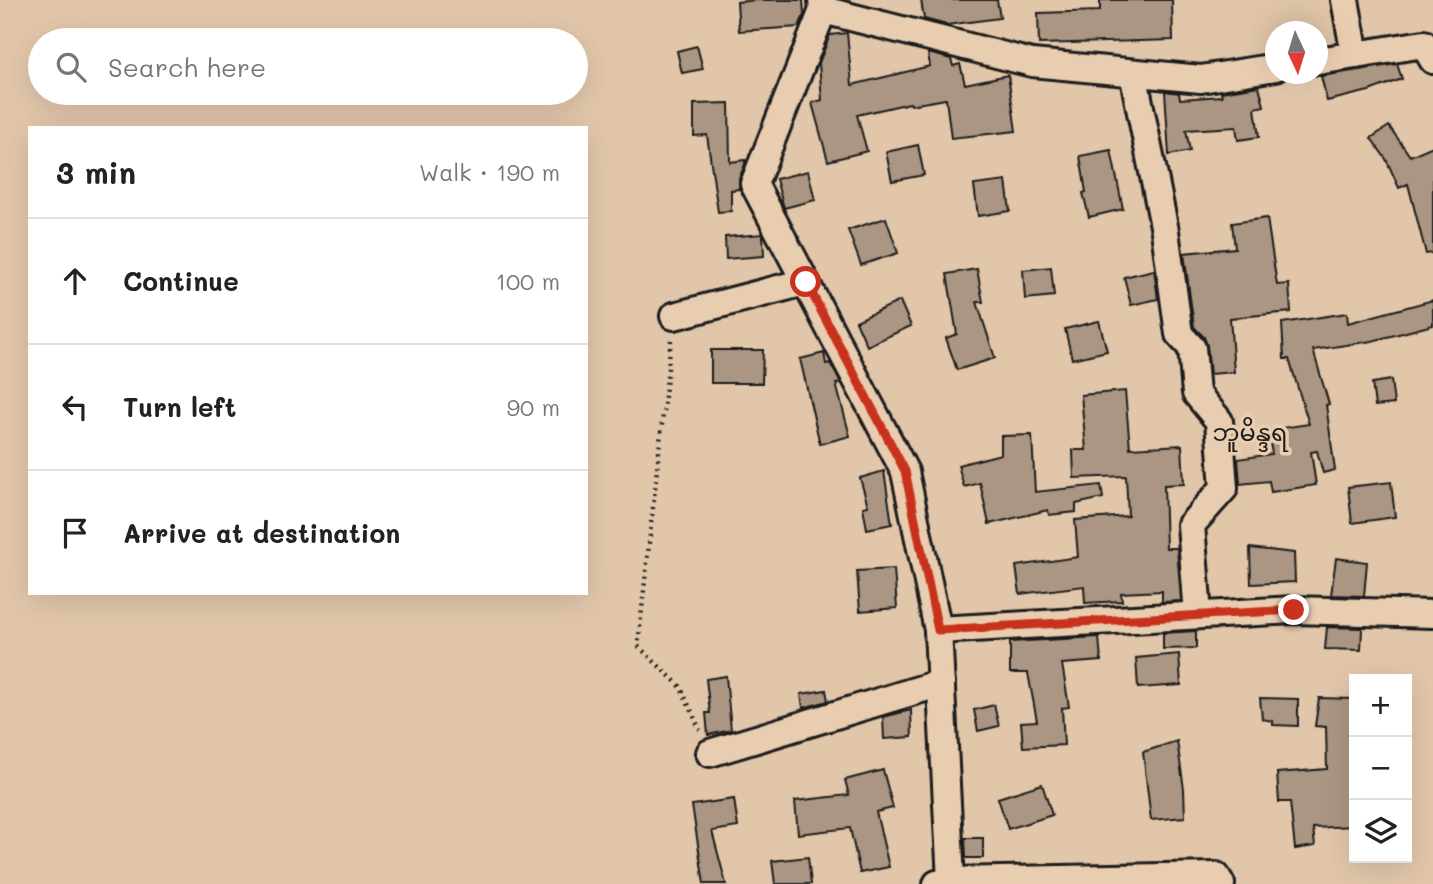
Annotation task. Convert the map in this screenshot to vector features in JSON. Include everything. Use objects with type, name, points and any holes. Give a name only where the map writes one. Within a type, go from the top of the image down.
[{"type":"street","points":[[1345,0],[1355,55]]},
{"type":"street","points":[[1221,884],[1216,876],[944,882],[938,630],[905,471],[754,184],[822,5],[1032,63],[1201,79],[1265,69]]},
{"type":"street","points":[[1328,59],[1424,44],[1433,60]]},
{"type":"street","points":[[1133,73],[1166,231],[1179,334],[1192,348],[1196,393],[1219,421],[1224,488],[1191,524],[1198,615]]},
{"type":"street","points":[[674,316],[806,282]]},
{"type":"street","points":[[938,630],[1294,610],[1433,614]]},
{"type":"street","points":[[710,753],[941,683]]},
{"type":"path","points":[[674,316],[638,646],[680,686],[710,753]]},
{"type":"building","points":[[803,0],[804,15],[799,27],[739,31],[737,2]]},
{"type":"building","points":[[921,0],[997,0],[1000,18],[947,25],[924,19]]},
{"type":"building","points":[[1100,0],[1172,0],[1173,40],[1039,44],[1038,13],[1100,11]]},
{"type":"building","points":[[847,33],[852,85],[930,66],[928,53],[951,59],[953,66],[960,64],[965,84],[1008,75],[1016,131],[951,138],[946,99],[910,103],[857,115],[867,151],[828,161],[812,103],[822,100],[819,63],[830,35]]},
{"type":"building","points":[[697,46],[703,69],[682,73],[677,51]]},
{"type":"building","points":[[1397,64],[1402,79],[1369,91],[1327,101],[1323,84],[1328,84],[1328,75]]},
{"type":"building","points":[[1259,86],[1264,106],[1255,108],[1259,137],[1238,140],[1236,127],[1186,130],[1190,151],[1169,155],[1165,91],[1179,93],[1180,99],[1222,96],[1221,92]]},
{"type":"building","points":[[729,103],[730,162],[745,160],[745,164],[739,179],[739,189],[731,190],[731,211],[718,212],[707,135],[694,136],[694,104]]},
{"type":"building","points":[[1389,126],[1410,156],[1433,146],[1433,253],[1426,254],[1408,184],[1399,188],[1386,159],[1371,138]]},
{"type":"building","points":[[918,145],[924,175],[892,181],[886,152]]},
{"type":"building","points":[[1111,150],[1123,209],[1089,217],[1083,193],[1086,192],[1080,156]]},
{"type":"building","points":[[808,171],[815,200],[784,208],[776,179]]},
{"type":"building","points":[[1006,181],[1010,211],[978,216],[974,185]]},
{"type":"building","points":[[886,218],[898,253],[861,265],[848,230]]},
{"type":"building","points":[[1267,218],[1277,285],[1289,284],[1291,312],[1230,318],[1234,372],[1210,374],[1204,337],[1194,327],[1184,253],[1235,248],[1232,223]]},
{"type":"building","points":[[763,234],[764,256],[726,259],[725,237]]},
{"type":"building","points":[[1051,267],[1054,296],[1025,299],[1023,270]]},
{"type":"building","points":[[977,269],[983,302],[977,302],[995,358],[957,370],[946,338],[957,334],[947,274]]},
{"type":"building","points":[[1154,270],[1158,299],[1131,305],[1124,277]]},
{"type":"building","points":[[1433,300],[1433,325],[1372,341],[1313,350],[1329,404],[1326,405],[1335,470],[1323,473],[1317,451],[1311,452],[1316,485],[1271,492],[1269,481],[1240,484],[1238,459],[1272,454],[1268,430],[1309,424],[1289,359],[1284,359],[1282,323],[1347,313],[1348,323]]},
{"type":"building","points":[[900,301],[911,326],[867,346],[856,321]]},
{"type":"building","points":[[1099,321],[1107,351],[1072,359],[1065,329]]},
{"type":"building","points":[[711,350],[763,350],[762,383],[711,383]]},
{"type":"building","points":[[824,353],[826,364],[830,363],[841,383],[836,384],[850,436],[820,444],[800,359]]},
{"type":"building","points":[[1391,380],[1394,404],[1375,406],[1372,383]]},
{"type":"building","points":[[1125,391],[1130,448],[1182,445],[1184,484],[1164,485],[1166,548],[1177,548],[1181,601],[1162,602],[1162,591],[1121,593],[1122,601],[1085,603],[1084,586],[1020,594],[1016,566],[1078,557],[1075,520],[1128,516],[1126,476],[1074,478],[1073,450],[1086,450],[1081,395]]},
{"type":"building","points":[[1032,435],[1035,492],[1101,485],[1103,498],[1076,504],[1076,512],[1049,515],[1048,510],[989,524],[980,483],[964,487],[958,465],[1001,454],[1001,436]]},
{"type":"building","points":[[884,471],[892,524],[867,529],[863,507],[868,506],[860,478]]},
{"type":"building","points":[[1391,482],[1395,517],[1352,523],[1348,487]]},
{"type":"building","points":[[1250,548],[1294,553],[1295,582],[1251,584]]},
{"type":"building","points":[[1336,558],[1367,562],[1364,596],[1331,595]]},
{"type":"building","points":[[894,569],[897,608],[860,611],[857,571]]},
{"type":"building","points":[[1327,627],[1362,628],[1361,650],[1325,649]]},
{"type":"building","points":[[1196,631],[1196,648],[1163,649],[1163,633]]},
{"type":"building","points":[[1099,637],[1101,661],[1062,664],[1069,707],[1062,708],[1064,745],[1023,747],[1021,722],[1037,721],[1028,673],[1010,673],[1010,642]]},
{"type":"building","points":[[1179,654],[1181,685],[1138,688],[1136,658]]},
{"type":"building","points":[[726,676],[731,730],[708,735],[706,713],[710,713],[706,679]]},
{"type":"building","points":[[826,690],[828,701],[803,708],[801,694]]},
{"type":"building","points":[[1260,698],[1298,699],[1298,726],[1273,725],[1273,721],[1262,719]]},
{"type":"building","points":[[1319,698],[1349,699],[1349,826],[1313,828],[1315,846],[1295,849],[1290,802],[1279,802],[1277,773],[1327,769],[1326,727],[1315,726]]},
{"type":"building","points":[[994,705],[999,726],[978,731],[974,710]]},
{"type":"building","points":[[911,710],[912,737],[884,739],[883,717]]},
{"type":"building","points":[[1177,741],[1185,817],[1151,820],[1143,752]]},
{"type":"building","points":[[883,770],[893,808],[876,812],[889,867],[860,873],[850,828],[798,834],[795,801],[849,795],[845,780]]},
{"type":"building","points":[[1042,784],[1052,815],[1008,829],[998,798]]},
{"type":"building","points":[[734,799],[738,827],[712,831],[726,884],[704,884],[692,805]]},
{"type":"building","points":[[965,838],[983,838],[983,858],[966,858]]},
{"type":"building","points":[[808,857],[811,884],[775,884],[772,861]]},
{"type":"district","name":"ဘူမိန္ဒရ","points":[[1250,431]]},
{"type":"route","points":[[806,282],[905,471],[938,630],[1294,610]]}]
